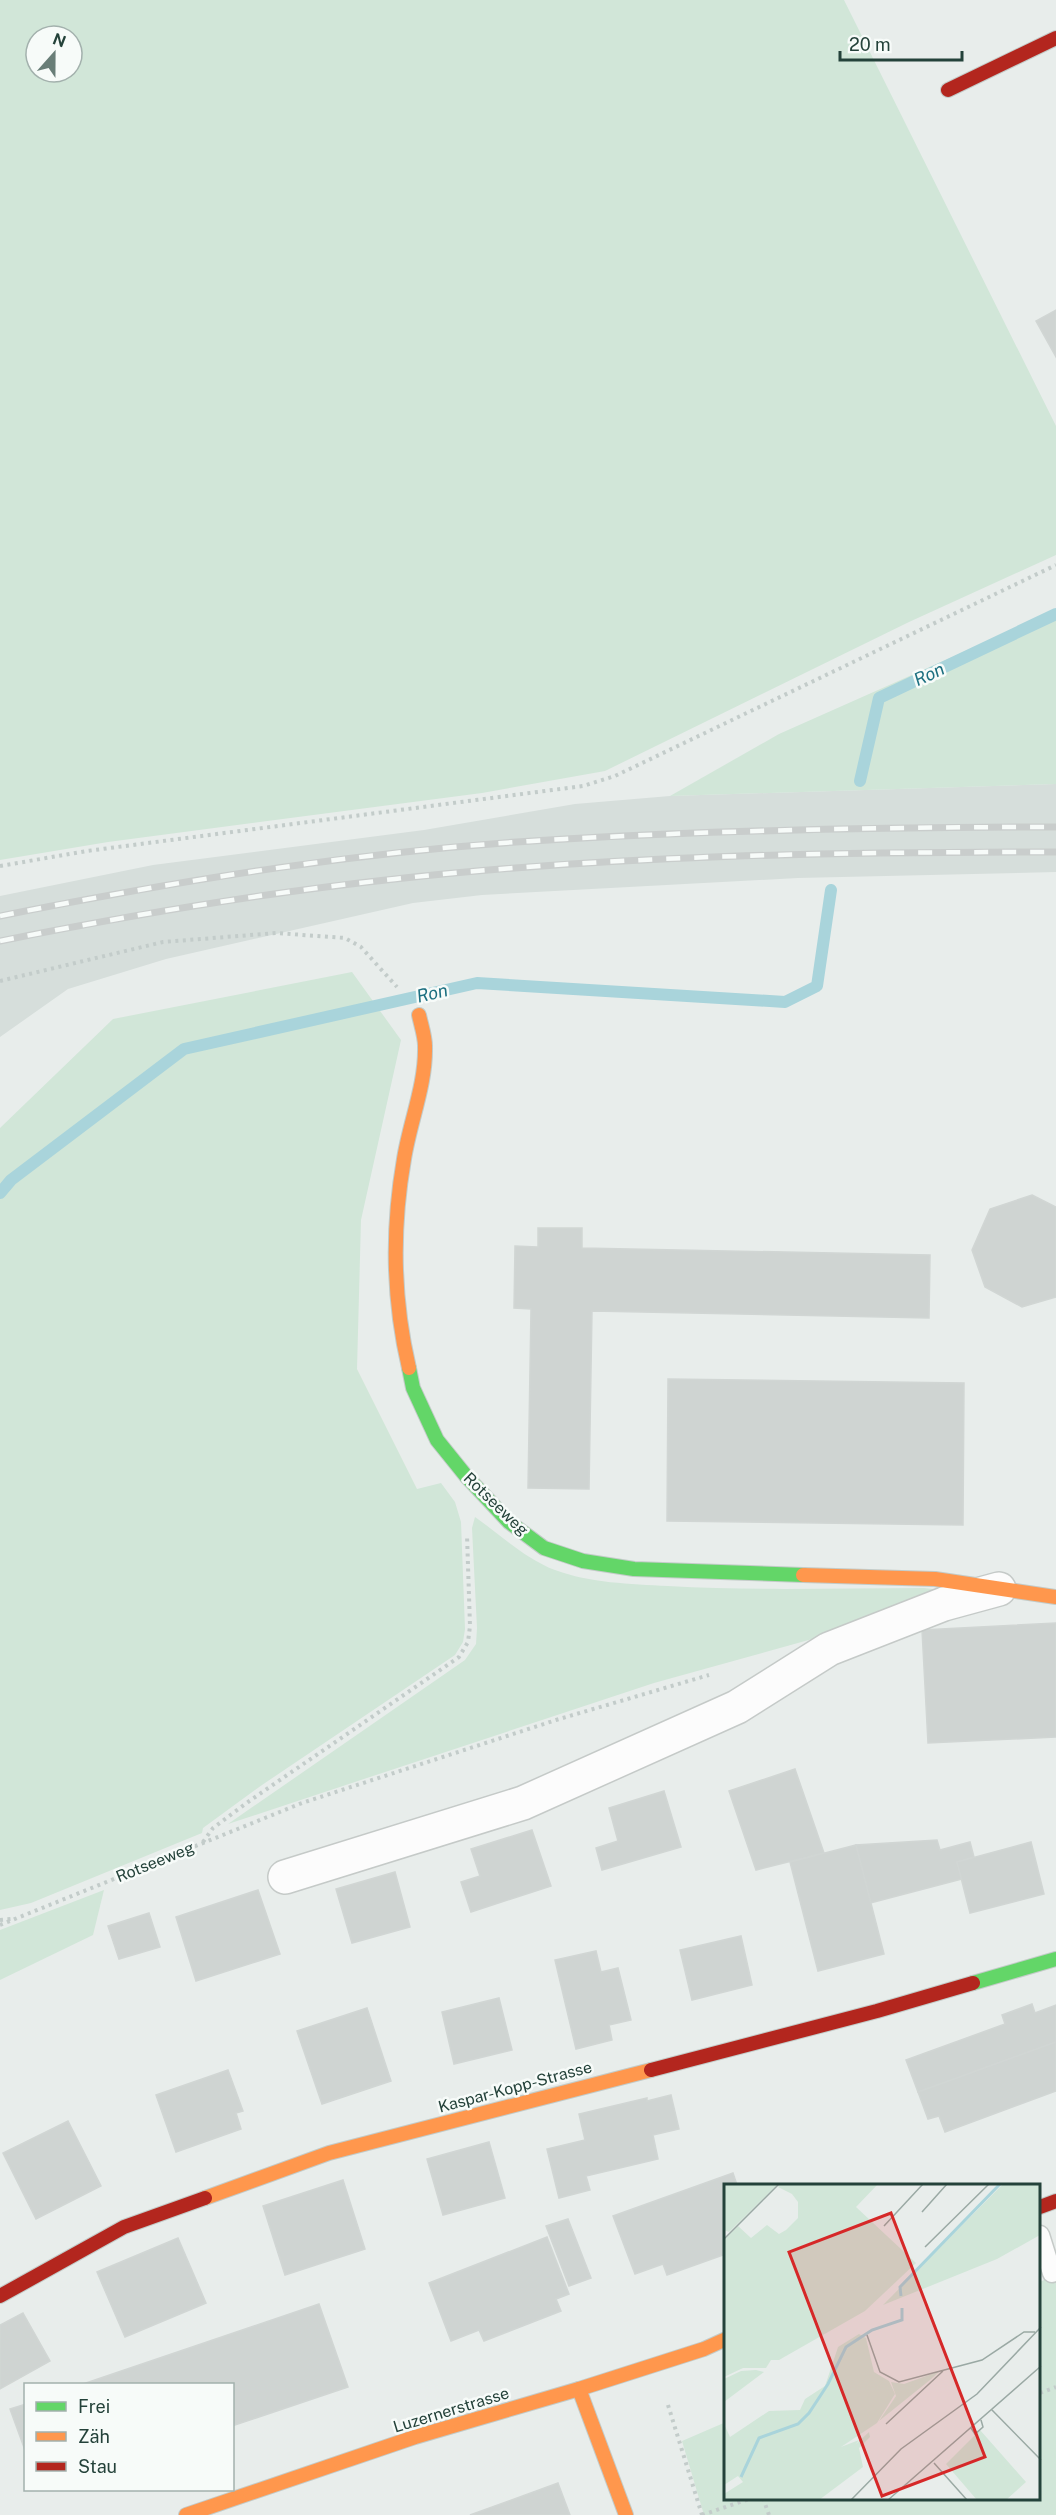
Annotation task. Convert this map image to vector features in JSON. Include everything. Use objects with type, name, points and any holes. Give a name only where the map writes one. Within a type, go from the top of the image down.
[{"type":"street","points":[[948,90],[1056,38]]},
{"type":"street","name":"Rotseeweg","points":[[419,1015],[425,1044],[424,1072],[404,1158],[396,1222],[396,1273],[401,1335],[413,1388],[437,1440],[466,1476],[509,1522],[544,1548],[583,1561],[634,1569],[935,1580],[1056,1597]]},
{"type":"street","name":"Rotseeweg","points":[[285,1877],[523,1803],[737,1707],[829,1649],[944,1604],[999,1589]]},
{"type":"street","name":"Kaspar-Kopp-Strasse","points":[[0,2296],[123,2227],[329,2153],[877,2011],[1056,1959]]},
{"type":"street","points":[[1041,2207],[1056,2201]]},
{"type":"street","name":"Luzernerstrasse","points":[[186,2515],[416,2437],[579,2389],[704,2349],[724,2340]]},
{"type":"street","points":[[579,2389],[626,2515]]},
{"type":"lane","points":[[1041,2238],[1054,2277]]},
{"type":"path","points":[[0,866],[99,849],[583,786],[615,776],[1056,565]]},
{"type":"path","points":[[0,981],[163,942],[276,933],[345,939],[361,947],[379,964]]},
{"type":"path","points":[[202,1843],[213,1828],[248,1802],[459,1657],[468,1642],[470,1626],[467,1534]]},
{"type":"path","name":"Rotseeweg","points":[[0,1925],[302,1803],[556,1720],[713,1674]]},
{"type":"path","points":[[0,1920],[16,1919]]},
{"type":"path","points":[[1041,2393],[1056,2387]]},
{"type":"path","points":[[668,2405],[702,2515],[749,2500]]},
{"type":"path","points":[[763,2500],[769,2515]]},
{"type":"shaded area","points":[[1056,784],[1056,872],[798,878],[482,895],[413,903],[166,959],[68,989],[0,1037],[0,896],[153,865],[424,830],[575,804],[670,796]]},
{"type":"green space","points":[[0,0],[844,0],[1056,426],[1056,555],[909,622],[605,771],[482,793],[108,842],[0,860]]},
{"type":"green space","points":[[1056,611],[1056,784],[670,796],[779,734]]},
{"type":"green space","points":[[352,972],[401,1040],[361,1220],[357,1369],[417,1489],[441,1483],[455,1502],[461,1522],[465,1629],[463,1642],[455,1655],[262,1785],[203,1828],[202,1833],[31,1903],[0,1910],[0,1128],[113,1019]]},
{"type":"green space","points":[[475,1517],[523,1553],[544,1565],[568,1574],[596,1580],[700,1588],[924,1588],[948,1591],[823,1636],[654,1683],[228,1824],[465,1660],[476,1644],[472,1528]]},
{"type":"green space","points":[[104,1890],[93,1935],[0,1980],[0,1930]]},
{"type":"green space","points":[[1056,2274],[1056,2515],[704,2515],[682,2441],[724,2423],[724,2500],[1041,2500],[1041,2282]]},
{"type":"building","points":[[1056,310],[1056,357],[1036,321]]},
{"type":"building","points":[[1032,1195],[1056,1207],[1056,1297],[1022,1307],[985,1287],[972,1250],[990,1209]]},
{"type":"building","points":[[538,1228],[582,1228],[582,1248],[930,1255],[929,1318],[592,1311],[589,1489],[528,1488],[531,1309],[514,1308],[515,1246],[538,1247]]},
{"type":"building","points":[[668,1379],[964,1383],[963,1525],[667,1521]]},
{"type":"building","points":[[1056,1623],[1056,1737],[928,1743],[922,1630]]},
{"type":"building","points":[[795,1769],[824,1853],[756,1870],[729,1791]]},
{"type":"building","points":[[664,1791],[681,1847],[602,1870],[596,1848],[618,1841],[609,1808]]},
{"type":"building","points":[[532,1830],[551,1886],[471,1912],[461,1882],[480,1876],[471,1849]]},
{"type":"building","points":[[937,1840],[940,1850],[970,1842],[974,1857],[957,1862],[962,1879],[870,1903],[856,1845]]},
{"type":"building","points":[[1031,1842],[1044,1894],[970,1913],[957,1862]]},
{"type":"building","points":[[856,1845],[884,1954],[818,1971],[790,1862]]},
{"type":"building","points":[[395,1872],[410,1927],[352,1943],[336,1889]]},
{"type":"building","points":[[258,1890],[280,1954],[196,1981],[176,1917]]},
{"type":"building","points":[[149,1913],[160,1947],[119,1959],[108,1926]]},
{"type":"building","points":[[741,1936],[752,1985],[692,2000],[680,1950]]},
{"type":"building","points":[[596,1951],[601,1972],[618,1968],[631,2020],[609,2025],[612,2040],[576,2049],[555,1960]]},
{"type":"building","points":[[499,1998],[512,2050],[454,2064],[442,2012]]},
{"type":"building","points":[[1032,2004],[1035,2013],[1056,2005],[1056,2042],[918,2092],[906,2060],[1005,2024],[1002,2015]]},
{"type":"building","points":[[367,2008],[391,2081],[322,2104],[297,2031]]},
{"type":"building","points":[[1056,2042],[1056,2091],[945,2132],[939,2116],[928,2119],[918,2092]]},
{"type":"building","points":[[228,2070],[243,2111],[236,2113],[241,2129],[176,2152],[156,2095]]},
{"type":"building","points":[[671,2095],[679,2129],[653,2135],[658,2159],[586,2176],[590,2190],[559,2198],[547,2149],[585,2140],[579,2114],[647,2098],[647,2101]]},
{"type":"building","points":[[68,2121],[101,2186],[36,2219],[3,2153]]},
{"type":"building","points":[[489,2142],[505,2198],[443,2215],[427,2159]]},
{"type":"building","points":[[733,2173],[737,2184],[724,2184],[724,2255],[667,2275],[663,2264],[635,2274],[613,2216]]},
{"type":"building","points":[[343,2180],[365,2249],[285,2275],[263,2206]]},
{"type":"building","points":[[568,2219],[591,2278],[569,2286],[546,2226]]},
{"type":"building","points":[[547,2237],[569,2294],[556,2299],[561,2311],[484,2341],[479,2330],[451,2341],[429,2283]]},
{"type":"building","points":[[178,2238],[206,2303],[125,2337],[97,2272]]},
{"type":"building","points":[[319,2304],[348,2387],[234,2425],[234,2383],[86,2383]]},
{"type":"building","points":[[23,2313],[50,2361],[0,2389],[0,2325]]},
{"type":"building","points":[[24,2405],[24,2448],[10,2409]]},
{"type":"building","points":[[558,2483],[570,2515],[470,2515]]},
{"type":"waterway","name":"Ron","points":[[860,781],[879,698],[1056,614]]},
{"type":"waterway","name":"Ron","points":[[0,1193],[11,1180],[184,1049],[477,983],[785,1002],[817,986],[831,890]]},
{"type":"railway","points":[[0,916],[281,867],[494,844],[749,831],[1056,827]]},
{"type":"railway","points":[[0,941],[98,922],[246,898],[478,871],[726,856],[1056,852]]},
{"type":"traffic: fast","points":[[409,1368],[413,1388],[437,1440],[466,1476],[509,1522],[544,1548],[583,1561],[634,1569],[803,1575]]},
{"type":"traffic: fast","points":[[973,1983],[1056,1959]]},
{"type":"traffic: slow","points":[[409,1368],[397,1290],[396,1238],[404,1159],[425,1060],[424,1034],[419,1015]]},
{"type":"traffic: slow","points":[[803,1575],[935,1579],[1056,1597]]},
{"type":"traffic: slow","points":[[205,2198],[329,2153],[651,2070]]},
{"type":"traffic: slow","points":[[186,2515],[415,2437],[579,2389],[704,2349],[724,2340]]},
{"type":"traffic: slow","points":[[579,2389],[626,2515]]},
{"type":"traffic: jam","points":[[948,90],[1056,38]]},
{"type":"traffic: jam","points":[[651,2070],[877,2011],[973,1983]]},
{"type":"traffic: jam","points":[[0,2296],[124,2227],[205,2198]]},
{"type":"traffic: jam","points":[[1041,2207],[1056,2201]]}]
